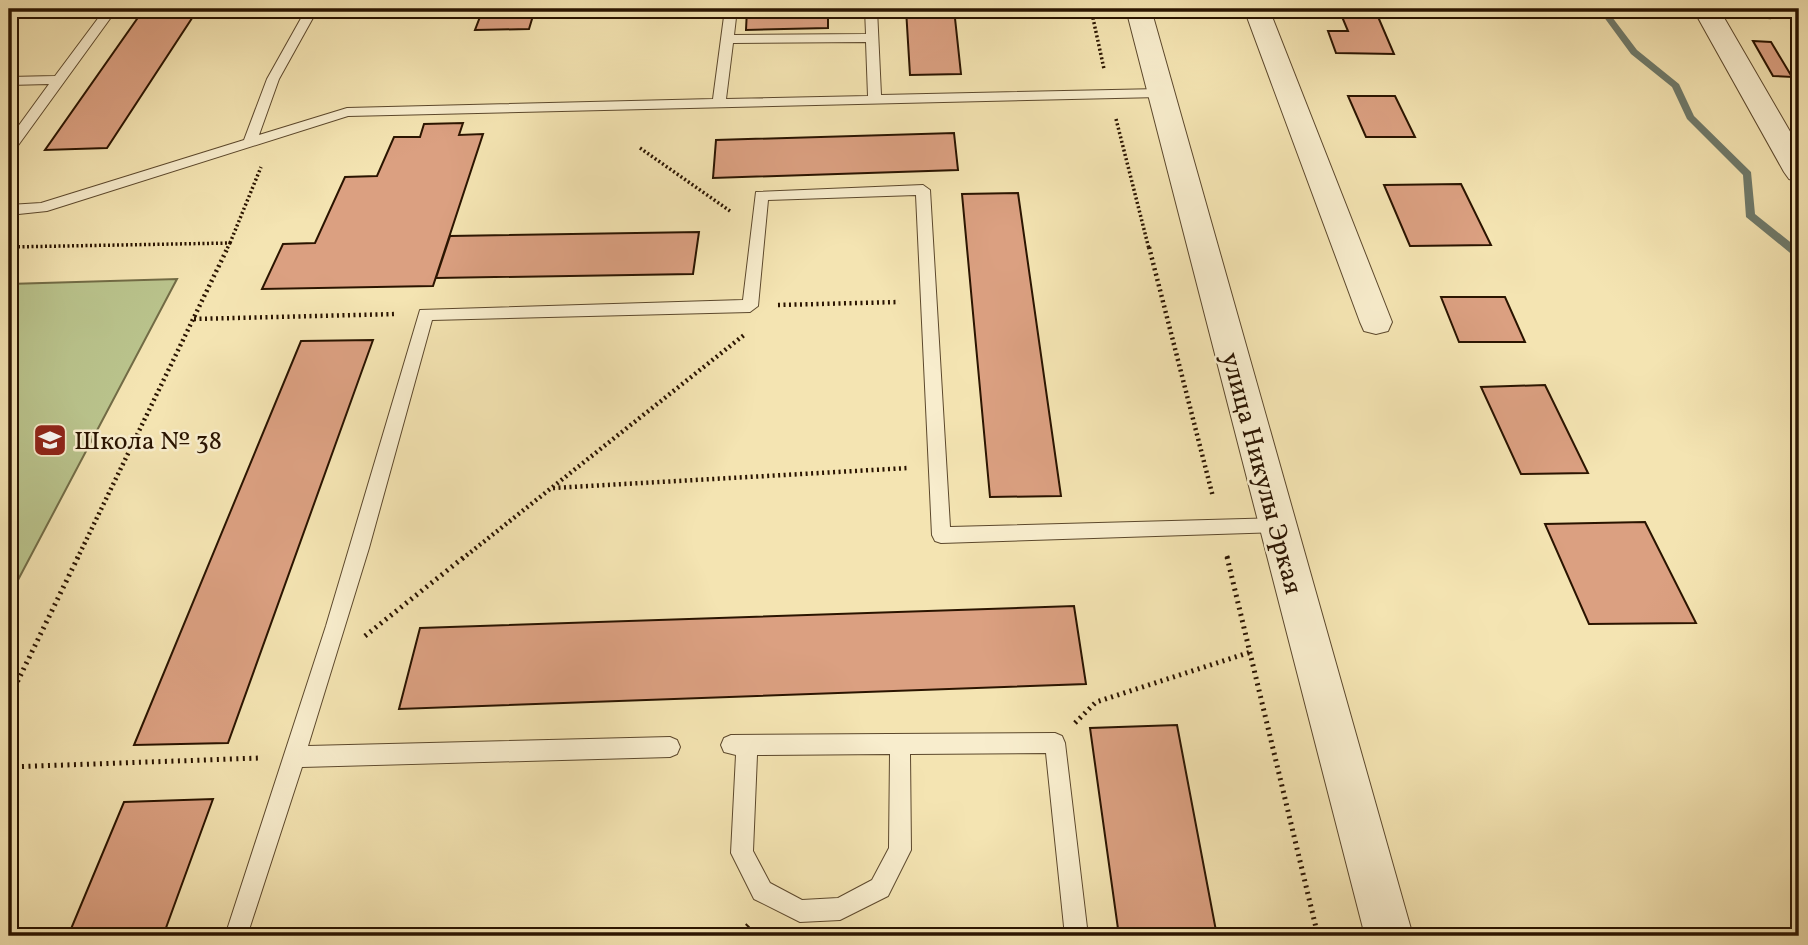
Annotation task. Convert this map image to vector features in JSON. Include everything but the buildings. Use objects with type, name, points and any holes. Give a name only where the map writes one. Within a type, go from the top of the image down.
[{"type":"street","name":"улица Никулы Эркая","points":[[1139,9],[1389,936]]},
{"type":"street","points":[[1256,9],[1376,321]]},
{"type":"street","points":[[1706,9],[1799,172]]},
{"type":"lane","points":[[9,148],[111,9]]},
{"type":"lane","points":[[719,103],[731,9]]},
{"type":"lane","points":[[871,9],[875,99]]},
{"type":"lane","points":[[249,144],[273,79],[308,16]]},
{"type":"lane","points":[[727,39],[872,38]]},
{"type":"lane","points":[[9,81],[57,80]]},
{"type":"lane","points":[[9,210],[42,208],[347,111],[1160,93]]},
{"type":"lane","points":[[236,936],[296,757],[372,507],[426,314],[750,306],[761,195],[923,190],[941,535],[1277,526]]},
{"type":"lane","points":[[901,745],[900,850],[880,888],[841,909],[800,911],[762,891],[742,853],[739,746],[1055,743],[1077,936]]},
{"type":"lane","points":[[296,757],[670,747]]},
{"type":"path","points":[[1091,9],[1251,652],[1318,936]]},
{"type":"path","points":[[9,699],[194,320],[262,169],[249,144]]},
{"type":"path","points":[[640,148],[729,211],[759,216]]},
{"type":"path","points":[[9,247],[230,243]]},
{"type":"path","points":[[320,672],[743,339],[750,306],[928,301]]},
{"type":"path","points":[[194,320],[426,314]]},
{"type":"path","points":[[553,488],[937,467]]},
{"type":"path","points":[[1055,743],[1097,702],[1251,652]]},
{"type":"path","points":[[9,767],[296,757]]},
{"type":"green space","name":"Школа № 38","points":[[177,279],[9,597],[9,284]]},
{"type":"waterway","points":[[1602,9],[1634,52],[1676,86],[1690,117],[1748,174],[1750,215],[1799,254]]},
{"type":"place","name":"Школа № 38","points":[[50,440]]}]
